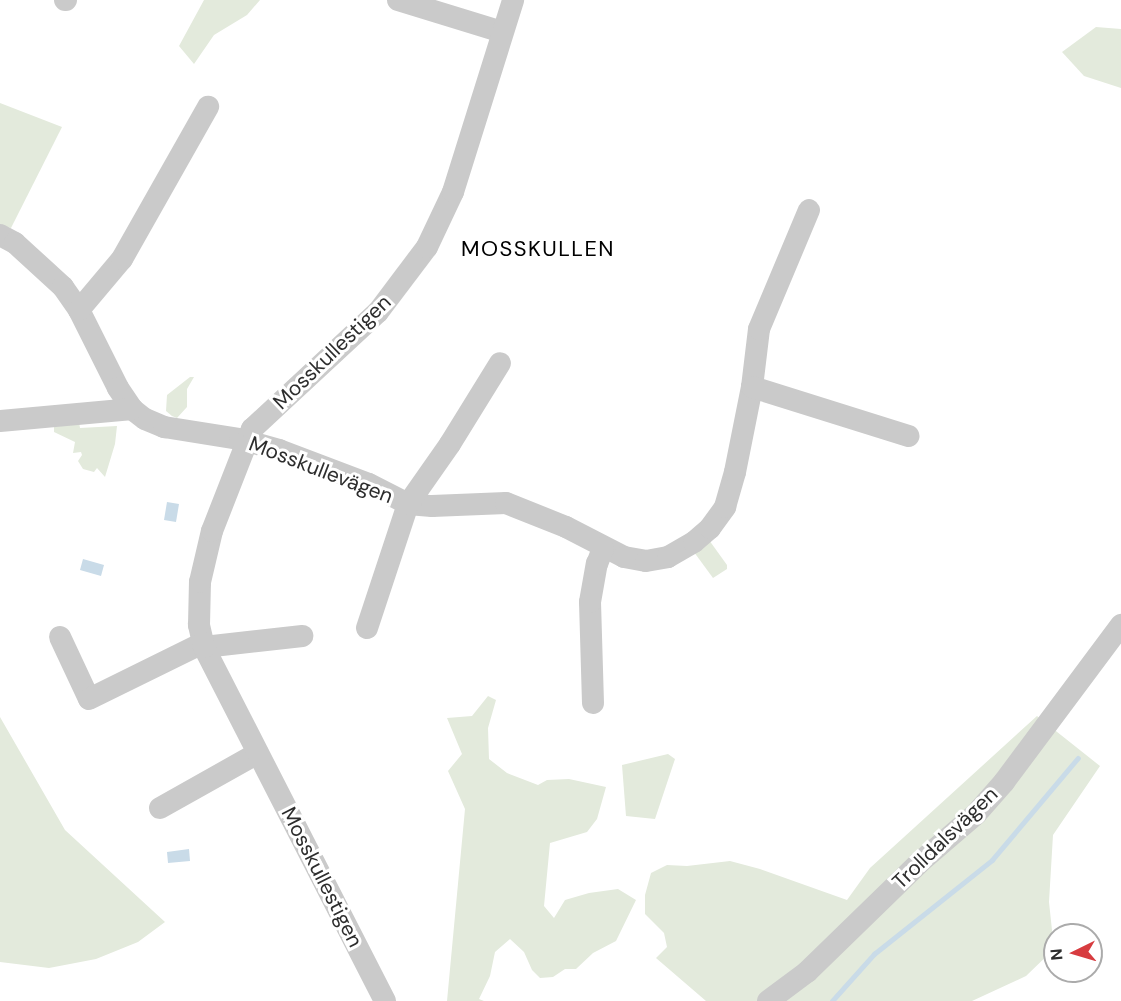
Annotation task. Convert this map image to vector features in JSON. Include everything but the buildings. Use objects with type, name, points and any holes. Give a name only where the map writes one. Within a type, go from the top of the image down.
[{"type":"street","points":[[398,0],[502,32]]},
{"type":"street","name":"Mosskullestigen","points":[[385,1001],[203,645],[198,602],[204,559],[212,531],[252,429],[378,312],[427,246],[453,192],[513,0]]},
{"type":"street","points":[[79,310],[122,259],[208,106]]},
{"type":"street","name":"Mosskullevägen","points":[[0,235],[15,243],[63,287],[79,310],[117,388],[132,409],[145,419],[164,427],[248,440],[324,466],[408,504],[432,506],[506,503],[566,527],[624,557],[656,561],[676,554],[710,528],[725,507],[735,472],[752,387],[759,329],[809,210]]},
{"type":"street","name":"Mosskullevägen","points":[[367,628],[408,504],[450,444],[500,363]]},
{"type":"street","points":[[752,387],[908,436]]},
{"type":"street","points":[[0,421],[132,409]]},
{"type":"street","points":[[593,703],[590,602],[597,564],[603,548]]},
{"type":"street","name":"Trolldalsvägen","points":[[768,1001],[807,972],[919,863],[976,814],[1004,782],[1121,625]]},
{"type":"street","points":[[60,637],[89,699],[203,645],[302,636]]},
{"type":"street","points":[[160,808],[258,753]]},
{"type":"shaded area","points":[[204,0],[260,0],[247,15],[214,35],[194,64],[179,46]]},
{"type":"shaded area","points":[[1096,27],[1121,29],[1121,88],[1084,76],[1062,52]]},
{"type":"shaded area","points":[[0,103],[62,127],[11,228],[0,225]]},
{"type":"shaded area","points":[[190,377],[194,377],[187,389],[187,407],[177,418],[166,411],[167,395]]},
{"type":"shaded area","points":[[79,422],[80,428],[117,426],[115,444],[105,477],[97,468],[94,472],[83,469],[78,461],[82,455],[81,452],[73,453],[75,442],[54,432],[54,427]]},
{"type":"shaded area","points":[[709,540],[727,565],[727,569],[713,578],[691,548]]},
{"type":"shaded area","points":[[488,696],[496,700],[488,728],[489,759],[507,773],[538,785],[547,780],[569,779],[606,787],[597,819],[587,832],[550,843],[544,906],[554,918],[565,900],[589,893],[618,889],[636,900],[616,941],[593,953],[576,969],[565,969],[553,977],[540,978],[532,970],[524,952],[510,939],[495,952],[490,976],[479,999],[484,1001],[447,1001],[465,809],[448,771],[462,754],[447,718],[472,716]]},
{"type":"shaded area","points":[[1037,716],[1100,766],[1053,835],[1049,902],[1051,923],[1043,923],[1043,960],[1026,976],[972,1001],[706,1001],[656,958],[667,947],[664,933],[645,914],[645,895],[651,873],[667,865],[687,866],[730,861],[760,869],[847,900],[870,868]]},
{"type":"shaded area","points":[[0,717],[65,830],[165,922],[138,942],[96,959],[49,968],[0,962]]},
{"type":"shaded area","points":[[668,754],[675,759],[655,819],[626,816],[622,765]]},
{"type":"water","points":[[167,502],[179,504],[176,522],[164,520]]},
{"type":"water","points":[[83,559],[104,565],[101,576],[80,570]]},
{"type":"water","points":[[189,849],[190,861],[168,863],[167,852]]},
{"type":"waterway","points":[[832,1001],[874,954],[992,860],[1078,758]]},
{"type":"district","name":"MOSSKULLEN","points":[[538,249]]}]
